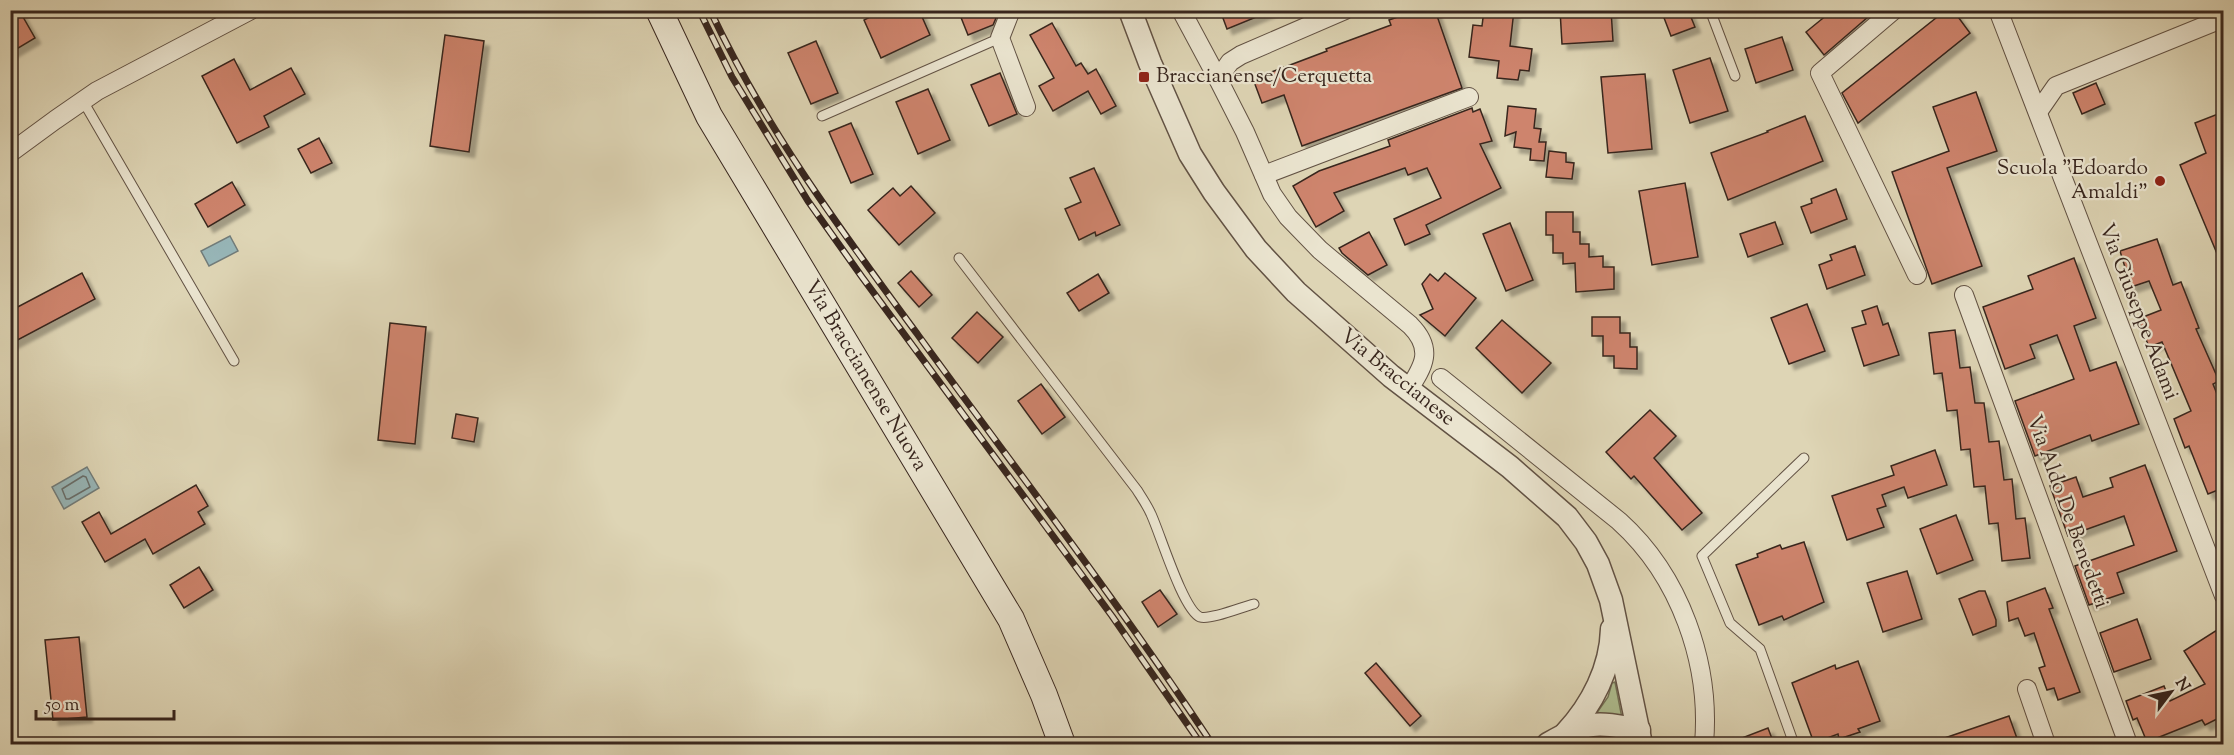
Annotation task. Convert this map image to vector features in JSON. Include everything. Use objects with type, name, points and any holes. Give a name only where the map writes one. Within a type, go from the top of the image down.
[{"type":"main road","name":"Via Braccianense Nuova","points":[[659,10],[709,116],[1011,619],[1044,695],[1062,744]]},
{"type":"street","points":[[10,153],[82,101],[251,10]]},
{"type":"street","points":[[1011,10],[1000,38],[1026,107]]},
{"type":"street","name":"Via Braccianese","points":[[1130,10],[1150,63],[1190,154],[1238,227],[1275,272],[1408,390],[1510,467],[1567,517],[1592,553],[1611,600],[1640,737]]},
{"type":"street","points":[[1181,10],[1245,132],[1280,205],[1304,234],[1413,329],[1422,341],[1425,352],[1424,363],[1408,390]]},
{"type":"street","points":[[1218,79],[1230,62],[1241,55],[1345,10]]},
{"type":"street","points":[[1894,10],[1820,73],[1917,275]]},
{"type":"street","name":"Via Giuseppe Adami","points":[[1998,10],[2223,596]]},
{"type":"street","points":[[2038,112],[2056,86],[2223,18]]},
{"type":"street","points":[[1264,175],[1469,97]]},
{"type":"street","name":"Via Aldo De Benedetti","points":[[1964,295],[2128,744]]},
{"type":"street","points":[[1424,363],[1618,521],[1635,537],[1653,561],[1675,597],[1694,643],[1701,679],[1704,744]]},
{"type":"street","points":[[1427,404],[1441,378]]},
{"type":"street","points":[[1557,739],[1585,711],[1602,674],[1612,633],[1611,600]]},
{"type":"street","points":[[2027,689],[2046,744]]},
{"type":"street","points":[[1557,739],[1594,724],[1640,737]]},
{"type":"street","points":[[1616,744],[1640,737]]},
{"type":"lane","points":[[1710,10],[1735,76]]},
{"type":"lane","points":[[822,116],[1000,38]]},
{"type":"lane","points":[[82,101],[234,361]]},
{"type":"lane","points":[[959,258],[1137,490],[1151,516],[1185,599],[1193,611],[1197,615],[1208,617],[1254,604]]},
{"type":"lane","points":[[1794,744],[1760,649],[1730,623],[1702,556],[1804,458]]},
{"type":"green space","points":[[1615,682],[1622,718],[1596,714],[1608,697],[1612,683]]},
{"type":"green space","points":[[1587,734],[1621,736],[1602,744],[1571,744]]},
{"type":"water","points":[[230,236],[238,251],[209,266],[201,251]]},
{"type":"water","points":[[87,467],[99,488],[64,509],[52,487]]},
{"type":"building","points":[[10,10],[19,10],[35,38],[10,53]]},
{"type":"building","points":[[884,10],[919,10],[930,35],[881,58],[864,20]]},
{"type":"building","points":[[958,10],[993,10],[996,18],[993,25],[968,35]]},
{"type":"building","points":[[1220,10],[1271,10],[1271,11],[1227,29]]},
{"type":"building","points":[[1418,10],[1435,10],[1462,88],[1302,146],[1284,95],[1262,103],[1253,79],[1391,25],[1389,20]]},
{"type":"building","points":[[1484,10],[1514,10],[1510,46],[1532,49],[1529,71],[1520,70],[1518,80],[1497,78],[1499,61],[1469,57],[1473,25],[1482,26]]},
{"type":"building","points":[[1560,10],[1611,10],[1613,41],[1562,44]]},
{"type":"building","points":[[1661,10],[1688,10],[1695,27],[1671,36]]},
{"type":"building","points":[[1833,10],[1876,10],[1824,55],[1806,32]]},
{"type":"building","points":[[1946,10],[1953,10],[1970,33],[1858,123],[1842,93]]},
{"type":"building","points":[[1052,23],[1076,66],[1081,63],[1088,74],[1096,69],[1116,106],[1101,114],[1088,91],[1053,111],[1039,86],[1054,78],[1030,35]]},
{"type":"building","points":[[445,35],[484,41],[469,152],[430,146]]},
{"type":"building","points":[[1782,37],[1793,70],[1756,83],[1745,49]]},
{"type":"building","points":[[816,41],[838,93],[811,104],[788,53]]},
{"type":"building","points":[[1710,58],[1728,111],[1690,123],[1673,70]]},
{"type":"building","points":[[234,59],[250,90],[291,68],[305,94],[264,116],[269,127],[237,143],[202,76]]},
{"type":"building","points":[[1000,73],[1017,114],[989,126],[971,85]]},
{"type":"building","points":[[1645,74],[1652,149],[1608,153],[1601,77]]},
{"type":"building","points":[[2096,83],[2105,104],[2082,114],[2073,93]]},
{"type":"building","points":[[928,89],[950,140],[918,154],[896,102]]},
{"type":"building","points":[[1976,92],[1997,151],[1947,168],[1982,266],[1932,284],[1892,172],[1949,151],[1933,107]]},
{"type":"building","points":[[1508,106],[1536,109],[1534,128],[1541,129],[1539,142],[1546,142],[1544,161],[1530,160],[1531,149],[1514,147],[1516,132],[1505,136]]},
{"type":"building","points":[[1472,108],[1473,112],[1480,109],[1492,141],[1480,144],[1501,188],[1426,225],[1430,234],[1405,245],[1394,219],[1441,198],[1427,168],[1408,175],[1405,168],[1334,193],[1344,211],[1316,227],[1293,186],[1319,171],[1390,146],[1388,140]]},
{"type":"building","points":[[2223,112],[2223,268],[2180,165],[2206,153],[2195,123]]},
{"type":"building","points":[[1805,116],[1823,161],[1728,200],[1711,153]]},
{"type":"building","points":[[851,123],[873,174],[851,183],[829,132]]},
{"type":"building","points":[[319,138],[332,163],[311,173],[298,149]]},
{"type":"building","points":[[1549,151],[1566,153],[1566,162],[1574,163],[1572,179],[1546,177]]},
{"type":"building","points":[[1094,168],[1120,225],[1096,236],[1095,232],[1079,240],[1065,209],[1081,202],[1070,178]]},
{"type":"building","points":[[232,182],[245,205],[208,227],[195,204]]},
{"type":"building","points":[[1685,183],[1698,257],[1652,265],[1639,191]]},
{"type":"building","points":[[911,186],[935,213],[899,245],[868,210],[893,188],[900,196]]},
{"type":"building","points":[[1836,189],[1847,219],[1811,233],[1801,207],[1812,203],[1811,199]]},
{"type":"building","points":[[1546,212],[1573,212],[1573,232],[1580,232],[1580,244],[1589,244],[1589,257],[1603,256],[1603,267],[1614,267],[1614,289],[1576,292],[1575,263],[1563,264],[1563,253],[1553,253],[1553,235],[1546,235]]},
{"type":"building","points":[[1775,222],[1783,244],[1748,257],[1740,234]]},
{"type":"building","points":[[1510,223],[1533,280],[1506,291],[1483,234]]},
{"type":"building","points":[[1369,232],[1387,265],[1368,275],[1339,248]]},
{"type":"building","points":[[2157,239],[2173,285],[2181,282],[2199,328],[2196,329],[2219,381],[2213,384],[2223,409],[2223,488],[2208,494],[2189,446],[2185,448],[2174,419],[2191,411],[2162,342],[2149,347],[2138,319],[2161,310],[2149,281],[2131,287],[2120,251]]},
{"type":"building","points":[[1855,246],[1865,275],[1827,289],[1819,265],[1832,260],[1830,255]]},
{"type":"building","points":[[2074,258],[2096,318],[2074,326],[2090,371],[2116,362],[2139,424],[2092,441],[2090,435],[2035,456],[2015,401],[2074,379],[2057,335],[2030,345],[2035,358],[2005,369],[1983,307],[2033,289],[2028,276]]},
{"type":"building","points":[[911,271],[932,295],[919,307],[898,283]]},
{"type":"building","points":[[82,273],[95,299],[10,344],[10,311]]},
{"type":"building","points":[[1445,273],[1476,298],[1445,336],[1420,315],[1433,309],[1422,284],[1430,274],[1438,281]]},
{"type":"building","points":[[1098,274],[1109,293],[1079,311],[1067,293]]},
{"type":"building","points":[[1807,304],[1825,351],[1789,364],[1771,318]]},
{"type":"building","points":[[1877,306],[1883,325],[1888,323],[1899,355],[1864,366],[1852,328],[1866,324],[1862,311]]},
{"type":"building","points":[[977,312],[1003,337],[978,363],[952,338]]},
{"type":"building","points":[[1592,317],[1620,317],[1620,333],[1630,333],[1630,347],[1637,347],[1637,369],[1614,368],[1614,356],[1603,356],[1603,336],[1592,336]]},
{"type":"building","points":[[1502,320],[1551,363],[1522,393],[1476,348]]},
{"type":"building","points":[[390,323],[426,327],[415,444],[378,440]]},
{"type":"building","points":[[1955,330],[1960,368],[1970,367],[1975,403],[1984,403],[1989,442],[1999,441],[2004,480],[2012,479],[2016,519],[2025,518],[2030,558],[2002,561],[1998,523],[1989,524],[1985,486],[1974,487],[1970,449],[1961,450],[1957,410],[1947,411],[1942,373],[1934,374],[1929,333]]},
{"type":"building","points":[[1041,384],[1065,417],[1042,434],[1018,401]]},
{"type":"building","points":[[1650,410],[1676,436],[1654,458],[1702,513],[1682,530],[1634,476],[1631,479],[1606,452]]},
{"type":"building","points":[[456,414],[478,418],[474,442],[452,438]]},
{"type":"building","points":[[1935,450],[1947,485],[1908,498],[1904,487],[1882,495],[1886,506],[1877,509],[1884,527],[1847,540],[1832,496],[1894,475],[1891,466]]},
{"type":"building","points":[[2145,465],[2177,551],[2117,573],[2124,593],[2089,605],[2075,566],[2134,545],[2124,516],[2068,536],[2050,486],[2076,477],[2083,497],[2113,487],[2110,478]]},
{"type":"building","points":[[196,485],[208,506],[198,512],[205,524],[153,554],[145,539],[105,562],[82,522],[99,512],[111,534]]},
{"type":"building","points":[[1956,515],[1973,560],[1937,574],[1920,529]]},
{"type":"building","points":[[1804,542],[1824,602],[1784,620],[1782,616],[1759,625],[1736,565],[1758,557],[1757,554],[1780,545],[1782,549]]},
{"type":"building","points":[[199,567],[213,590],[184,608],[170,585]]},
{"type":"building","points":[[1907,571],[1922,619],[1883,632],[1867,583]]},
{"type":"building","points":[[2045,588],[2053,608],[2049,609],[2080,692],[2058,700],[2054,688],[2047,690],[2039,668],[2045,666],[2034,633],[2025,636],[2018,618],[2009,621],[2007,602]]},
{"type":"building","points":[[1160,590],[1177,614],[1158,627],[1142,602]]},
{"type":"building","points":[[1985,591],[1996,626],[1973,635],[1959,599]]},
{"type":"building","points":[[2137,619],[2151,659],[2114,672],[2100,633]]},
{"type":"building","points":[[2217,630],[2223,640],[2223,716],[2205,725],[2202,720],[2147,742],[2137,718],[2133,720],[2126,701],[2164,686],[2170,701],[2205,684],[2184,651]]},
{"type":"building","points":[[79,637],[87,717],[53,720],[45,640]]},
{"type":"building","points":[[1858,661],[1880,721],[1858,729],[1860,732],[1839,739],[1838,734],[1814,743],[1792,683],[1835,665],[1836,669]]},
{"type":"building","points":[[1376,663],[1421,716],[1410,726],[1365,673]]},
{"type":"building","points":[[2009,716],[2019,744],[1934,744],[1933,742]]},
{"type":"building","points":[[1768,728],[1774,744],[1729,744],[1729,743]]},
{"type":"railway","points":[[699,10],[732,77],[808,201],[1112,616],[1201,744]]},
{"type":"railway","points":[[710,10],[756,97],[806,178],[889,296],[1105,589],[1212,744]]},
{"type":"place","name":"Braccianense/Cerquetta","points":[[1144,77]]},
{"type":"place","name":"Scuola \"Edoardo Amaldi\"","points":[[2160,181]]}]
